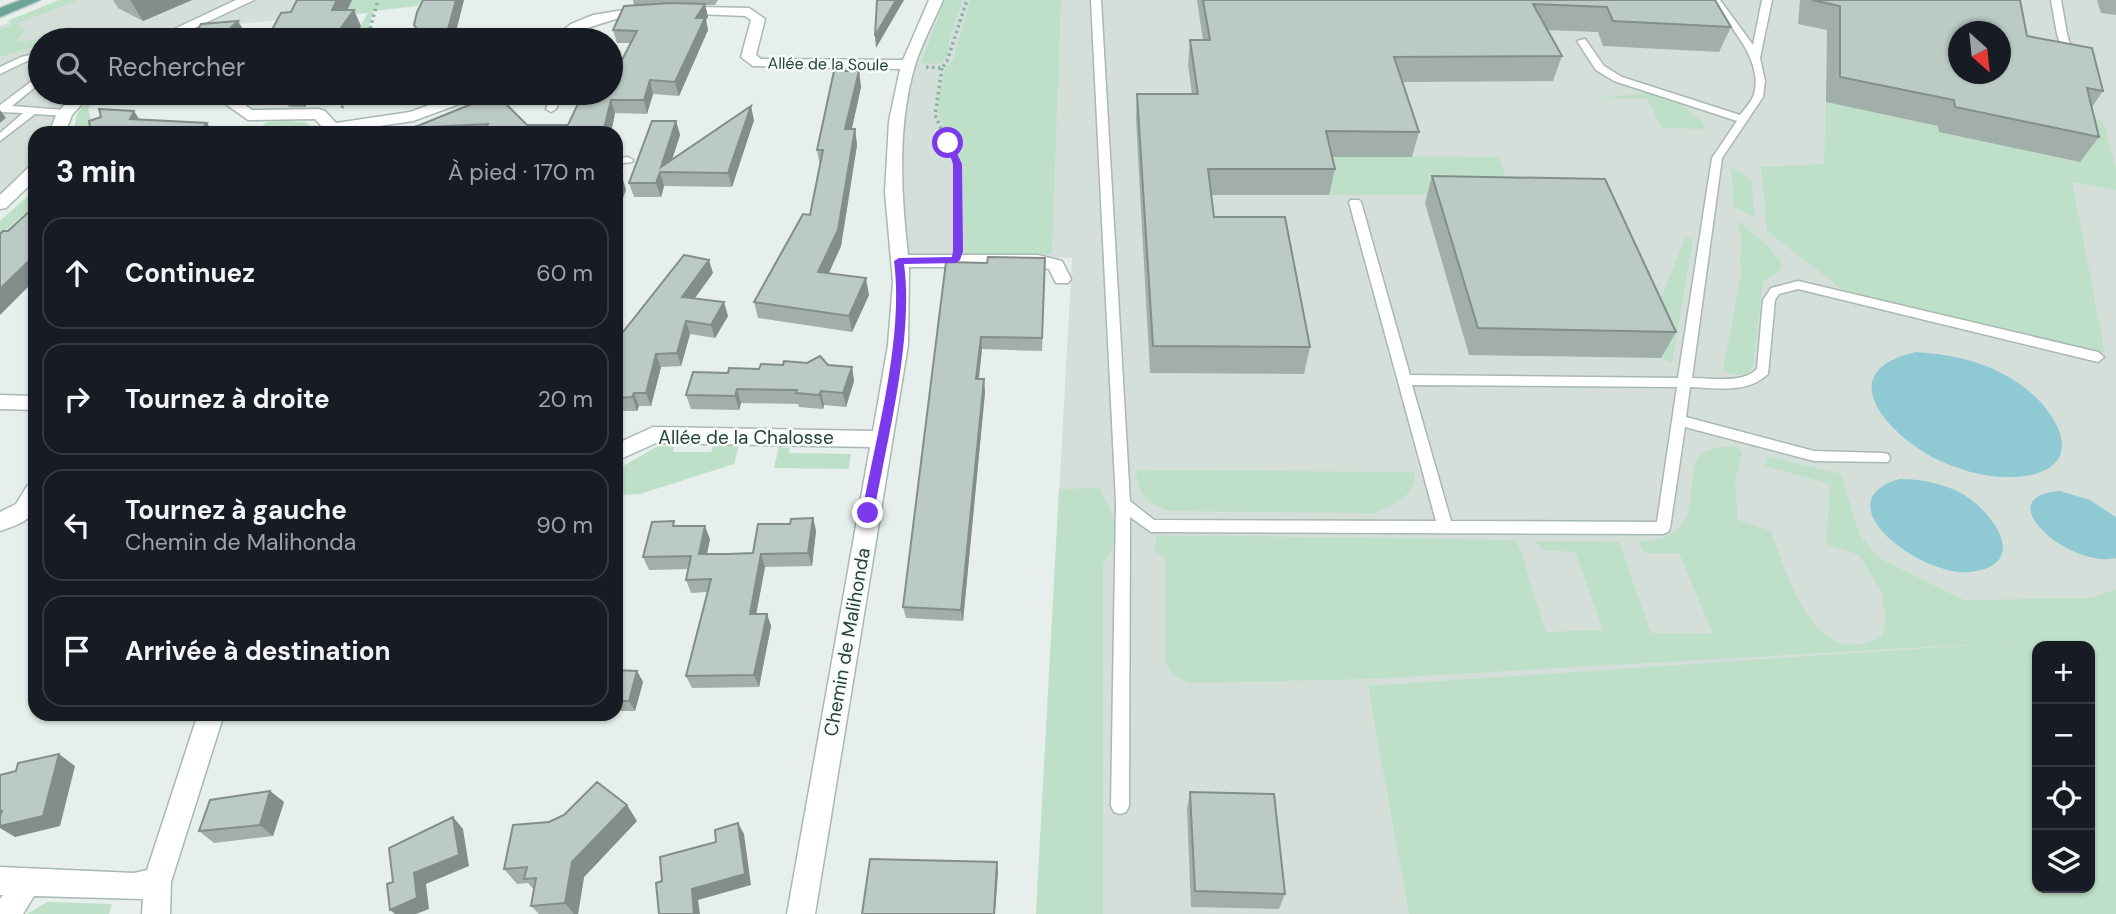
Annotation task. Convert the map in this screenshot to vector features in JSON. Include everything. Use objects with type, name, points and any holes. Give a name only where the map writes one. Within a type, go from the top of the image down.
[{"type":"main road","points":[[0,13],[33,0]]},
{"type":"street","points":[[185,28],[247,0]]},
{"type":"street","name":"Chemin de Malihonda","points":[[801,914],[898,345],[902,282],[893,192],[897,121],[908,65],[936,0]]},
{"type":"street","name":"Allée de la Soule","points":[[570,28],[614,10],[671,8],[748,12],[758,19],[748,57],[758,63],[908,65]]},
{"type":"street","points":[[60,126],[65,113],[73,105]]},
{"type":"street","points":[[235,105],[248,115],[319,114],[328,126]]},
{"type":"street","points":[[354,126],[413,116],[443,105]]},
{"type":"street","points":[[0,204],[28,178]]},
{"type":"street","points":[[899,261],[1050,262],[1060,269],[1062,279]]},
{"type":"street","points":[[0,401],[28,403]]},
{"type":"street","name":"Allée de la Chalosse","points":[[623,450],[653,435],[881,439]]},
{"type":"street","points":[[0,522],[24,510],[28,503]]},
{"type":"street","points":[[156,914],[157,882],[209,721]]},
{"type":"street","points":[[7,914],[13,882],[134,887],[157,882]]},
{"type":"lane","points":[[1096,0],[1123,503],[1120,806]]},
{"type":"lane","points":[[1123,503],[1151,526],[1663,528],[1717,158],[1758,97],[1760,81],[1755,58],[1742,34],[1715,0]]},
{"type":"lane","points":[[1755,58],[1767,0]]},
{"type":"lane","points":[[2056,0],[2062,34],[2072,65]]},
{"type":"lane","points":[[1582,41],[1600,68],[1618,79],[1744,120]]},
{"type":"lane","points":[[0,71],[28,58]]},
{"type":"lane","points":[[1,109],[28,88]]},
{"type":"lane","points":[[551,109],[552,105]]},
{"type":"lane","points":[[1,109],[65,113]]},
{"type":"lane","points":[[0,138],[32,111]]},
{"type":"lane","points":[[1355,202],[1407,380],[1445,527]]},
{"type":"lane","points":[[1407,380],[1738,383],[1755,379],[1763,371],[1769,300],[1775,291],[1798,285],[2098,357]]},
{"type":"lane","points":[[1679,420],[1814,456],[1883,458]]},
{"type":"path","points":[[370,28],[378,0]]},
{"type":"path","points":[[956,260],[960,200],[957,164],[935,115],[942,68],[952,56],[954,37],[967,0]]},
{"type":"path","points":[[908,65],[942,68]]},
{"type":"shaded area","points":[[69,0],[377,0],[369,12],[193,28],[28,28],[28,105],[73,105],[65,113],[60,126],[28,126],[28,178],[0,204],[0,26]]},
{"type":"shaded area","points":[[936,0],[2116,0],[2116,914],[1036,914],[1072,258],[898,257],[897,121]]},
{"type":"green space","points":[[59,0],[78,0],[16,24],[26,30],[16,41],[28,40],[28,49],[0,57],[0,30],[14,24],[7,21]]},
{"type":"green space","points":[[352,0],[422,0],[417,6],[374,11],[368,28],[359,28],[368,13],[304,18]]},
{"type":"green space","points":[[945,0],[963,0],[950,37],[947,57],[939,64],[921,63]]},
{"type":"green space","points":[[970,0],[1061,0],[1052,254],[960,255],[963,200],[960,165],[938,113],[939,93],[945,69],[954,58]]},
{"type":"green space","points":[[1647,93],[1682,105],[1706,125],[1702,129],[1662,128],[1647,99],[1598,98]]},
{"type":"green space","points":[[1826,102],[1938,126],[1939,132],[2079,162],[2069,113],[2103,121],[2116,169],[2116,190],[2072,182],[2105,353],[1865,297],[1839,287],[1767,231],[1761,167],[1824,164]]},
{"type":"green space","points":[[85,105],[91,105],[88,108],[92,126],[74,126],[77,114]]},
{"type":"green space","points":[[266,122],[305,122],[310,126],[262,126]]},
{"type":"green space","points":[[1321,156],[1498,157],[1517,204],[1429,195],[1329,195]]},
{"type":"green space","points":[[1731,167],[1751,180],[1755,217],[1734,207]]},
{"type":"green space","points":[[28,196],[28,210],[0,236],[0,221]]},
{"type":"green space","points":[[1737,220],[1769,247],[1782,264],[1780,271],[1763,281],[1753,366],[1747,373],[1740,374],[1723,371],[1742,269],[1742,240]]},
{"type":"green space","points":[[1685,238],[1693,239],[1672,363],[1661,358],[1649,329]]},
{"type":"green space","points":[[713,445],[739,445],[734,464],[640,494],[623,495],[623,466],[658,446],[674,446],[673,452],[711,452]]},
{"type":"green space","points":[[1735,446],[1742,452],[1735,482],[1738,520],[1771,531],[1795,594],[1807,615],[1822,632],[1839,642],[1859,644],[1882,636],[1886,619],[1881,590],[1859,555],[1826,544],[1830,484],[1765,466],[1767,456],[1841,474],[1860,536],[1881,559],[1964,600],[2091,598],[2116,589],[2116,914],[1409,914],[1368,686],[2032,641],[2032,893],[2095,893],[2095,641],[2032,641],[1367,679],[1189,683],[1173,675],[1166,664],[1166,558],[1154,551],[1157,535],[1517,540],[1546,632],[1603,630],[1575,552],[1541,550],[1536,541],[1619,542],[1651,633],[1713,634],[1679,553],[1644,553],[1638,542],[1657,539],[1680,527],[1689,507],[1695,462],[1707,451]]},
{"type":"green space","points":[[779,447],[790,448],[789,453],[851,454],[849,469],[774,468]]},
{"type":"green space","points":[[1136,470],[1415,472],[1408,494],[1375,513],[1169,511],[1149,501],[1138,485]]},
{"type":"green space","points":[[1099,488],[1116,526],[1114,543],[1103,564],[1103,914],[1036,914],[1059,489]]},
{"type":"green space","points":[[47,902],[112,904],[109,914],[27,914]]},
{"type":"water","points":[[1916,352],[1971,361],[2003,374],[2023,386],[2053,419],[2061,436],[2061,452],[2053,465],[2035,474],[1997,477],[1979,474],[1938,460],[1902,436],[1887,421],[1876,404],[1872,389],[1876,374],[1890,361]]},
{"type":"water","points":[[1899,479],[1938,484],[1973,501],[1985,512],[2001,537],[2003,549],[1999,559],[1989,567],[1970,572],[1950,570],[1928,563],[1887,536],[1875,520],[1870,504],[1878,490]]},
{"type":"water","points":[[2060,491],[2090,500],[2116,517],[2116,558],[2097,558],[2077,553],[2058,543],[2043,530],[2033,517],[2031,505],[2039,496]]},
{"type":"building","points":[[297,0],[337,0],[332,10],[354,10],[341,28],[273,28],[281,13],[291,12]]},
{"type":"building","points":[[423,0],[456,0],[448,28],[416,28],[414,25]]},
{"type":"building","points":[[877,0],[896,0],[875,36]]},
{"type":"building","points":[[1203,0],[1715,0],[1731,27],[1613,21],[1607,7],[1533,4],[1562,56],[1394,57],[1419,132],[1326,131],[1335,169],[1208,169],[1214,217],[1285,217],[1310,347],[1153,346],[1137,94],[1198,94],[1190,40],[1210,40]]},
{"type":"building","points":[[1812,0],[2020,0],[2027,36],[2092,48],[2103,91],[2087,88],[2099,137],[1955,107],[1954,100],[1840,77],[1840,6]]},
{"type":"building","points":[[705,4],[696,18],[705,18],[675,82],[650,80],[644,100],[623,100],[623,58],[637,31],[614,28],[624,6]]},
{"type":"building","points":[[238,21],[230,28],[199,28],[201,24]]},
{"type":"building","points":[[834,71],[859,71],[845,129],[855,129],[838,230],[818,272],[866,278],[849,316],[754,302],[803,214],[810,215],[823,150],[817,150]]},
{"type":"building","points":[[469,105],[507,105],[527,125],[568,125],[577,105],[610,105],[605,126],[417,126]]},
{"type":"building","points":[[751,106],[728,173],[660,172],[656,183],[629,183],[652,121],[676,121],[661,167]]},
{"type":"building","points":[[99,109],[134,111],[130,119],[207,123],[204,126],[90,126],[89,121],[101,117]]},
{"type":"building","points":[[1432,176],[1605,179],[1676,332],[1478,328]]},
{"type":"building","points":[[28,212],[28,262],[0,289],[0,234],[8,231]]},
{"type":"building","points":[[684,255],[709,260],[682,297],[724,302],[711,325],[686,321],[677,353],[656,354],[646,393],[634,393],[632,397],[623,398],[623,332]]},
{"type":"building","points":[[988,257],[1045,258],[1042,338],[981,337],[976,379],[984,379],[961,610],[903,607],[946,262],[987,263]]},
{"type":"building","points":[[820,356],[828,365],[852,367],[843,393],[821,391],[819,395],[796,393],[797,390],[737,389],[735,396],[686,395],[693,372],[728,373],[729,368],[759,369],[761,364],[783,365],[784,361],[807,363]]},
{"type":"building","points":[[813,518],[808,553],[761,554],[750,614],[767,614],[754,675],[686,676],[711,579],[686,580],[691,556],[643,557],[652,522],[674,521],[673,526],[705,526],[699,554],[728,554],[753,553],[758,524],[790,524],[791,519]]},
{"type":"building","points":[[623,670],[637,671],[629,701],[623,701]]},
{"type":"building","points":[[59,754],[43,816],[0,826],[0,775],[16,771],[18,763]]},
{"type":"building","points":[[597,782],[627,805],[572,862],[565,903],[531,906],[536,878],[524,879],[527,867],[504,869],[513,825],[549,822],[564,815]]},
{"type":"building","points":[[270,791],[260,825],[199,831],[210,800]]},
{"type":"building","points":[[1190,792],[1274,794],[1285,894],[1195,891]]},
{"type":"building","points":[[453,817],[459,855],[414,873],[417,898],[390,910],[387,884],[393,882],[389,848]]},
{"type":"building","points":[[738,823],[745,874],[692,889],[694,914],[659,914],[656,883],[662,881],[660,857],[716,842],[715,830]]},
{"type":"building","points":[[870,859],[997,862],[994,914],[862,914]]},
{"type":"route","points":[[868,513],[898,345],[902,282],[899,261],[956,260],[958,251],[960,200],[957,164],[948,143]]}]
